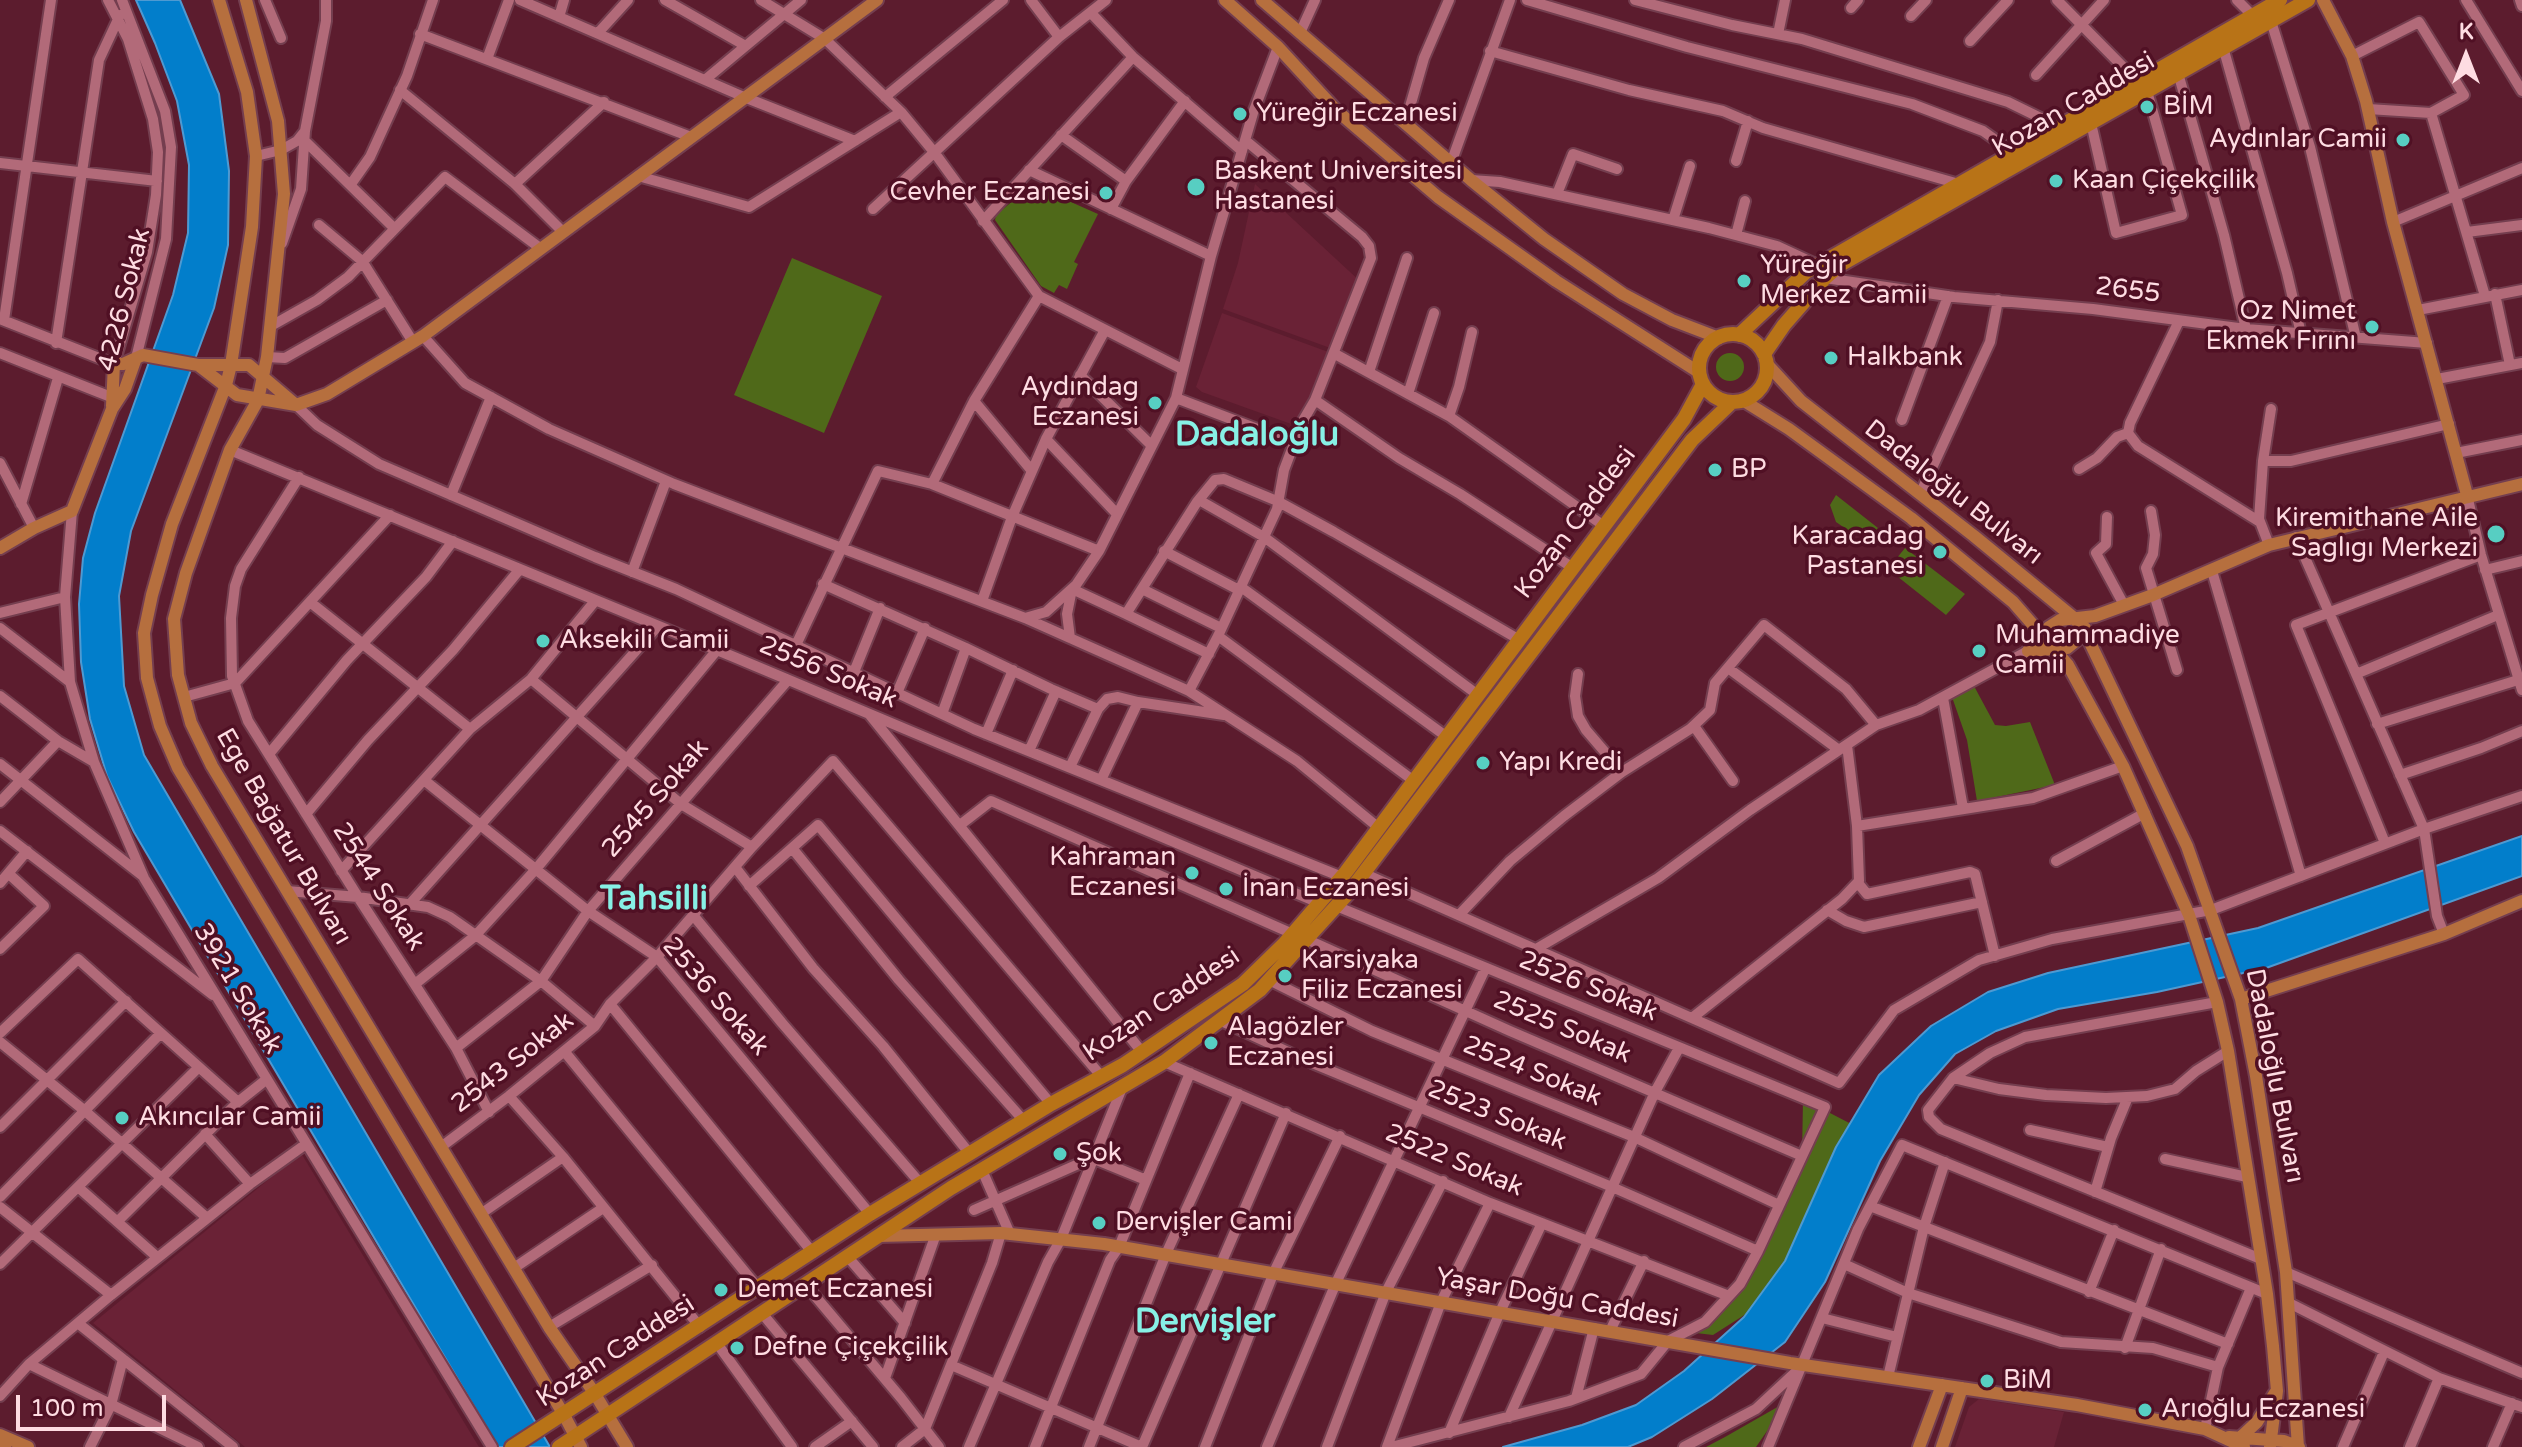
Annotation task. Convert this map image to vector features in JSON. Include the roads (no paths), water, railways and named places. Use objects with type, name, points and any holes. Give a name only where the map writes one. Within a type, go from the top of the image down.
[{"type":"highway","name":"Kozan Caddesi","points":[[1739,335],[1806,272],[1821,272],[1840,265],[2091,123],[2143,86],[2280,0]]},
{"type":"highway","name":"Kozan Caddesi","points":[[1766,359],[1784,325],[1821,272],[1959,184],[2059,127],[2143,86],[2178,73],[2308,0]]},
{"type":"highway","points":[[1739,335],[1750,339],[1766,359],[1767,376],[1754,395],[1738,402],[1710,394],[1701,379],[1703,353],[1719,338],[1739,335]]},
{"type":"highway","name":"Kozan Caddesi","points":[[569,1444],[608,1414],[884,1232],[1164,1062],[1260,990],[1319,903],[1379,828],[1684,419],[1701,379]]},
{"type":"highway","name":"Kozan Caddesi","points":[[512,1447],[871,1214],[1142,1052],[1243,984],[1336,906],[1692,440],[1738,402]]},
{"type":"highway","points":[[871,1214],[889,1220],[884,1232],[867,1229],[871,1214]]},
{"type":"main road","name":"Ege Bağatur Bulvarı","points":[[219,0],[247,92],[256,156],[252,227],[226,385],[172,524],[144,633],[147,678],[160,726],[178,768],[558,1419],[569,1444]]},
{"type":"main road","name":"Ege Bağatur Bulvarı","points":[[246,0],[278,121],[281,150],[284,194],[271,326],[258,400],[230,450],[186,573],[174,619],[178,675],[191,723],[212,766],[549,1327],[627,1447]]},
{"type":"main road","points":[[198,365],[237,395],[258,400],[296,405],[327,394],[418,339],[877,0]]},
{"type":"main road","points":[[1225,0],[1278,47],[1336,110],[1438,197],[1701,379]]},
{"type":"main road","points":[[1262,0],[1544,239],[1623,294],[1672,320],[1719,338]]},
{"type":"main road","points":[[2323,0],[2352,56],[2368,109],[2393,222],[2467,495]]},
{"type":"main road","points":[[114,402],[114,364],[123,364],[140,356],[198,365],[249,365],[296,405]]},
{"type":"main road","name":"4226 Sokak","points":[[72,511],[114,402],[125,389],[140,356]]},
{"type":"main road","name":"Dadaloğlu Bulvarı","points":[[1766,359],[1801,401],[2074,618],[2084,630],[2187,846],[2238,992],[2260,1104],[2286,1272],[2298,1447]]},
{"type":"main road","name":"Dadaloğlu Bulvarı","points":[[1738,402],[1789,429],[1911,518],[2013,602],[2068,665],[2123,766],[2189,915],[2217,1002],[2228,1051],[2267,1294],[2277,1391],[2270,1443]]},
{"type":"main road","points":[[2028,651],[2041,634],[2060,620],[2095,616],[2212,571],[2269,545],[2522,484]]},
{"type":"main road","points":[[0,548],[72,511]]},
{"type":"main road","points":[[2028,651],[2067,648],[2095,616]]},
{"type":"main road","points":[[2238,992],[2444,934],[2522,901]]},
{"type":"main road","name":"Yaşar Doğu Caddesi","points":[[884,1232],[1006,1233],[1166,1254],[1804,1365],[2077,1405],[2205,1429],[2236,1442],[2298,1447]]},
{"type":"main road","points":[[1919,1447],[1942,1385]]},
{"type":"main road","points":[[1942,1447],[1962,1388]]},
{"type":"main road","points":[[2236,1442],[2257,1422],[2277,1391]]},
{"type":"main road","points":[[0,1435],[28,1447]]},
{"type":"street","points":[[51,0],[2,320],[114,364],[147,252],[158,152],[153,119],[128,39],[108,0]]},
{"type":"street","name":"4226 Sokak","points":[[122,0],[129,11],[165,111],[171,147],[166,239],[142,329],[140,356]]},
{"type":"street","points":[[265,0],[281,38]]},
{"type":"street","points":[[278,252],[301,189],[304,136],[326,21],[326,0]]},
{"type":"street","points":[[351,184],[370,157],[400,90],[433,0]]},
{"type":"street","points":[[487,59],[509,0]]},
{"type":"street","points":[[520,0],[744,97],[855,141]]},
{"type":"street","points":[[559,17],[564,0]]},
{"type":"street","points":[[598,33],[628,0]]},
{"type":"street","points":[[665,0],[744,45]]},
{"type":"street","points":[[761,0],[825,39],[901,112],[934,152],[1039,296],[1182,369]]},
{"type":"street","points":[[706,79],[801,0]]},
{"type":"street","points":[[885,97],[1003,0]]},
{"type":"street","points":[[1031,0],[1059,37]]},
{"type":"street","points":[[873,209],[1059,37],[1106,0]]},
{"type":"street","points":[[1300,33],[1315,0]]},
{"type":"street","points":[[1405,124],[1424,58],[1449,0]]},
{"type":"street","points":[[1451,163],[1510,0]]},
{"type":"street","points":[[1527,0],[1687,47],[1912,104],[1983,131],[2014,153]]},
{"type":"street","points":[[1635,0],[1802,39],[2008,102],[2059,127]]},
{"type":"street","points":[[1778,34],[1785,0]]},
{"type":"street","points":[[1911,16],[1926,0]]},
{"type":"street","points":[[1970,41],[2008,0]]},
{"type":"street","points":[[2057,0],[2143,86],[2182,215],[2116,233],[2091,123]]},
{"type":"street","points":[[2036,75],[2104,0]]},
{"type":"street","points":[[2237,0],[2253,16]]},
{"type":"street","points":[[2466,0],[2522,91]]},
{"type":"street","points":[[2520,0],[2522,6]]},
{"type":"street","points":[[56,343],[99,60],[117,16],[129,11]]},
{"type":"street","points":[[1091,13],[1133,57],[1185,101],[1362,237],[1369,246],[1371,258],[1335,354],[1284,470],[1277,509],[1189,691]]},
{"type":"street","points":[[2271,21],[2310,147],[2356,338]]},
{"type":"street","points":[[2352,56],[2419,22],[2464,95],[2431,113],[2368,109]]},
{"type":"street","points":[[420,34],[691,137]]},
{"type":"street","points":[[1025,618],[1046,612],[1072,589],[1099,551],[1176,398],[1211,256],[1243,145],[1278,47]]},
{"type":"street","points":[[2223,47],[2287,273],[2301,334]]},
{"type":"street","points":[[1490,51],[1629,90],[1723,111],[1763,128],[1959,184]]},
{"type":"street","points":[[983,221],[1133,57]]},
{"type":"street","points":[[2178,73],[2224,235],[2246,329]]},
{"type":"street","points":[[400,90],[515,184],[563,232]]},
{"type":"street","points":[[1111,209],[1126,181],[1185,101]]},
{"type":"street","points":[[515,184],[604,102]]},
{"type":"street","points":[[638,176],[749,207],[901,112]]},
{"type":"street","points":[[2431,113],[2467,232],[2516,364],[2437,379]]},
{"type":"street","points":[[1736,161],[1748,121]]},
{"type":"street","points":[[1061,135],[1126,181]]},
{"type":"street","points":[[256,156],[281,150],[304,136]]},
{"type":"street","points":[[304,136],[394,228]]},
{"type":"street","points":[[1557,194],[1573,154],[1617,169]]},
{"type":"street","points":[[0,163],[157,181]]},
{"type":"street","points":[[1673,220],[1690,166]]},
{"type":"street","points":[[2393,222],[2522,168]]},
{"type":"street","points":[[1029,170],[1211,256]]},
{"type":"street","points":[[271,326],[317,300],[348,277],[445,177],[540,248]]},
{"type":"street","name":"2655","points":[[1471,180],[1500,182],[1736,235],[1793,251],[1821,272],[1948,296],[2246,329],[2427,343]]},
{"type":"street","points":[[1736,235],[1745,201]]},
{"type":"street","points":[[319,225],[362,261],[387,300],[418,339],[465,383],[549,429],[666,481],[1025,618],[1189,691],[1297,761],[1379,828]]},
{"type":"street","points":[[2467,232],[2522,225]]},
{"type":"street","points":[[1369,372],[1407,258]]},
{"type":"street","points":[[2418,310],[2522,290]]},
{"type":"street","points":[[932,484],[974,401],[1039,296]]},
{"type":"street","points":[[1902,420],[1948,296]]},
{"type":"street","points":[[267,357],[285,358],[387,300]]},
{"type":"street","points":[[1920,494],[1990,342],[1998,300]]},
{"type":"street","points":[[1408,394],[1434,313]]},
{"type":"street","points":[[2179,321],[2128,433],[2138,446],[2260,522]]},
{"type":"street","points":[[982,601],[1012,517],[1046,439],[1105,330]]},
{"type":"street","points":[[1449,416],[1472,332]]},
{"type":"street","points":[[0,353],[114,402]]},
{"type":"street","points":[[1335,354],[1449,416],[1604,526]]},
{"type":"street","points":[[1080,375],[1151,445]]},
{"type":"street","points":[[21,504],[58,378]]},
{"type":"street","points":[[451,495],[491,397]]},
{"type":"street","points":[[1176,398],[1281,438],[1294,436],[1299,431]]},
{"type":"street","points":[[1315,400],[1399,458],[1573,568]]},
{"type":"street","points":[[974,401],[1032,471]]},
{"type":"street","points":[[296,405],[317,425],[379,464],[676,589],[986,734],[1342,877]]},
{"type":"street","points":[[2269,545],[2260,522],[2263,461],[2271,409]]},
{"type":"street","points":[[2263,461],[2291,461],[2449,424]]},
{"type":"street","points":[[2079,469],[2097,458],[2117,437],[2128,433]]},
{"type":"street","points":[[1046,439],[1117,514]]},
{"type":"street","points":[[2456,453],[2522,440]]},
{"type":"street","name":"2556 Sokak","points":[[230,450],[1319,903]]},
{"type":"street","points":[[0,463],[34,528]]},
{"type":"street","points":[[796,645],[878,471],[932,484],[1099,551]]},
{"type":"street","name":"2544 Sokak","points":[[299,477],[241,569],[235,586],[231,618],[235,683],[248,721],[456,1048],[489,1112]]},
{"type":"street","points":[[1126,614],[1199,500],[1215,480],[1224,479],[1277,501],[1420,580],[1518,639]]},
{"type":"street","points":[[632,572],[666,481]]},
{"type":"street","points":[[2377,724],[2520,685],[2485,570],[2467,495]]},
{"type":"street","points":[[1199,500],[1264,537],[1478,695]]},
{"type":"street","name":"3921 Sokak","points":[[72,511],[65,597],[70,682],[94,762],[144,878],[492,1447]]},
{"type":"street","points":[[2151,511],[2155,535],[2153,554],[2146,568],[2177,670]]},
{"type":"street","points":[[184,697],[235,683],[390,515]]},
{"type":"street","points":[[2107,517],[2106,544],[2096,553],[2124,605]]},
{"type":"street","points":[[2296,537],[2424,829],[2437,916],[2444,934]]},
{"type":"street","points":[[269,754],[363,643],[426,577],[453,541]]},
{"type":"street","points":[[1164,551],[1240,588],[1447,737]]},
{"type":"street","points":[[2385,843],[2296,625],[2481,555]]},
{"type":"street","points":[[2485,570],[2522,561]]},
{"type":"street","points":[[306,814],[368,740],[453,650],[520,569]]},
{"type":"street","points":[[2212,571],[2301,876]]},
{"type":"street","points":[[823,584],[1098,709]]},
{"type":"street","points":[[1072,589],[1209,654]]},
{"type":"street","points":[[1070,638],[1067,614],[1072,589]]},
{"type":"street","points":[[1142,589],[1219,632],[1414,781]]},
{"type":"street","points":[[0,613],[65,597]]},
{"type":"street","points":[[341,871],[470,729],[531,679],[595,601]]},
{"type":"street","points":[[310,602],[470,729]]},
{"type":"street","points":[[854,672],[880,608]]},
{"type":"street","points":[[2356,674],[2498,615]]},
{"type":"street","points":[[1459,915],[1510,861],[1622,772],[1694,726],[1710,710],[1715,683],[1764,625],[1846,689],[1876,725]]},
{"type":"street","points":[[409,905],[658,626]]},
{"type":"street","points":[[0,628],[70,682]]},
{"type":"street","points":[[897,693],[925,628]]},
{"type":"street","points":[[942,714],[966,648]]},
{"type":"street","points":[[415,984],[475,936],[536,869],[717,650]]},
{"type":"street","points":[[1536,949],[1658,878],[1750,810],[1876,725],[1919,710],[2028,651]]},
{"type":"street","points":[[1728,668],[1843,747],[1857,826],[1858,883],[1867,894],[1970,872],[1975,874],[1995,956]]},
{"type":"street","points":[[986,734],[1013,670]]},
{"type":"street","points":[[1578,674],[1575,696],[1578,716],[1622,772]]},
{"type":"street","points":[[531,679],[681,804],[752,847]]},
{"type":"street","name":"2545 Sokak","points":[[456,1048],[541,981],[588,911],[788,680]]},
{"type":"street","points":[[1029,751],[1056,691]]},
{"type":"street","points":[[0,696],[58,741],[94,762]]},
{"type":"street","points":[[1070,767],[1098,709],[1107,699],[1118,697],[1227,715]]},
{"type":"street","points":[[1943,698],[1963,808]]},
{"type":"street","points":[[1101,780],[1138,702]]},
{"type":"street","points":[[868,714],[1142,1052]]},
{"type":"street","points":[[1694,726],[1733,781]]},
{"type":"street","points":[[2400,775],[2522,731]]},
{"type":"street","points":[[0,802],[58,741]]},
{"type":"street","name":"2543 Sokak","points":[[441,1147],[595,1026],[610,1004],[657,957],[752,847],[833,761],[1102,1077]]},
{"type":"street","points":[[0,764],[144,878]]},
{"type":"street","points":[[1857,826],[2033,798],[2123,766]]},
{"type":"street","name":"2536 Sokak","points":[[424,780],[588,911],[657,957],[871,1214]]},
{"type":"street","points":[[1363,873],[1839,1083],[1894,1010],[1979,960],[2052,939],[2211,910],[2385,843],[2522,796]]},
{"type":"street","name":"2525 Sokak","points":[[960,825],[991,801],[1802,1156]]},
{"type":"street","points":[[2056,861],[2145,813]]},
{"type":"street","points":[[749,886],[818,825],[1051,1104]]},
{"type":"street","points":[[0,831],[218,999]]},
{"type":"street","points":[[792,848],[899,980],[1024,1121]]},
{"type":"street","points":[[0,883],[27,851]]},
{"type":"street","points":[[735,867],[813,968],[883,1046],[970,1154]]},
{"type":"street","points":[[0,949],[44,906],[9,874]]},
{"type":"street","points":[[1692,1018],[1858,883]]},
{"type":"street","points":[[287,891],[428,907],[450,917],[541,981],[595,1026]]},
{"type":"street","points":[[1827,910],[1864,927],[1982,902]]},
{"type":"street","name":"2526 Sokak","points":[[1336,906],[1825,1107],[1802,1156]]},
{"type":"street","points":[[693,915],[921,1184]]},
{"type":"street","points":[[0,1033],[78,959],[238,1102]]},
{"type":"street","points":[[1267,1447],[1336,1283],[1485,969]]},
{"type":"street","name":"2524 Sokak","points":[[1269,980],[1372,1031],[1634,1137],[1779,1205]]},
{"type":"street","points":[[0,1127],[126,1001]]},
{"type":"street","points":[[2217,1002],[2025,1037],[1990,1053],[1953,1078],[1928,1110],[1929,1117],[1941,1129],[2261,1259]]},
{"type":"street","points":[[610,1004],[813,1253]]},
{"type":"street","name":"2523 Sokak","points":[[1219,1020],[1758,1251]]},
{"type":"street","points":[[0,1197],[161,1033]]},
{"type":"street","points":[[0,1042],[85,1111],[207,1218]]},
{"type":"street","points":[[1509,1417],[1634,1137],[1679,1048]]},
{"type":"street","points":[[564,1051],[758,1288]]},
{"type":"street","points":[[1953,1078],[1999,1089],[2046,1095],[2147,1096],[2175,1089],[2228,1051]]},
{"type":"street","name":"2522 Sokak","points":[[1164,1062],[1490,1203],[1729,1296]]},
{"type":"street","points":[[0,1264],[199,1067]]},
{"type":"street","points":[[1035,1447],[1190,1073]]},
{"type":"street","points":[[118,1221],[238,1102],[267,1079]]},
{"type":"street","points":[[969,1447],[1048,1262],[1061,1239],[1123,1086]]},
{"type":"street","points":[[1089,1447],[1166,1254],[1239,1094]]},
{"type":"street","points":[[509,1096],[563,1157],[700,1327]]},
{"type":"street","points":[[2095,1192],[2108,1147],[2128,1097]]},
{"type":"street","points":[[951,1365],[1142,1447],[1286,1113]]},
{"type":"street","points":[[2030,1130],[2108,1147]]},
{"type":"street","points":[[205,1134],[250,1184]]},
{"type":"street","points":[[1205,1447],[1274,1272],[1340,1136]]},
{"type":"street","points":[[0,1396],[29,1364],[157,1257],[306,1144]]},
{"type":"street","points":[[1768,1447],[1844,1264],[1902,1145],[2267,1294]]},
{"type":"street","points":[[1389,1447],[1576,1398],[1641,1374],[1668,1341],[1705,1322],[1740,1284],[1802,1156]]},
{"type":"street","points":[[482,1213],[563,1157]]},
{"type":"street","points":[[974,1210],[1092,1158],[1146,1180]]},
{"type":"street","points":[[2165,1159],[2247,1177]]},
{"type":"street","points":[[1888,1377],[1924,1227],[1945,1162]]},
{"type":"street","points":[[902,1447],[925,1429],[1006,1233],[982,1170]]},
{"type":"street","points":[[1327,1447],[1386,1292],[1443,1181]]},
{"type":"street","points":[[78,1187],[157,1257]]},
{"type":"street","points":[[1389,1447],[1441,1302],[1490,1203]]},
{"type":"street","points":[[1870,1206],[2228,1344]]},
{"type":"street","points":[[0,1207],[111,1295]]},
{"type":"street","points":[[514,1268],[603,1208]]},
{"type":"street","points":[[1449,1433],[1542,1223]]},
{"type":"street","points":[[2089,1292],[2114,1230]]},
{"type":"street","points":[[885,1378],[936,1234]]},
{"type":"street","points":[[2125,1348],[2161,1249]]},
{"type":"street","points":[[847,1256],[905,1323]]},
{"type":"street","points":[[1610,1331],[1644,1261]]},
{"type":"street","points":[[1844,1264],[1908,1293],[2061,1342],[2153,1348],[2218,1367]]},
{"type":"street","points":[[549,1327],[652,1265]]},
{"type":"street","points":[[2286,1272],[2522,1373]]},
{"type":"street","points":[[805,1284],[939,1447]]},
{"type":"street","points":[[2205,1429],[2218,1367],[2251,1288]]},
{"type":"street","points":[[2289,1303],[2439,1378],[2517,1405],[2493,1447]]},
{"type":"street","points":[[761,1312],[873,1447]]},
{"type":"street","points":[[1822,1318],[1897,1337]]},
{"type":"street","points":[[79,1324],[231,1446]]},
{"type":"street","points":[[1576,1398],[1594,1328]]},
{"type":"street","points":[[716,1342],[792,1447]]},
{"type":"street","points":[[2343,1447],[2384,1352]]},
{"type":"street","points":[[90,1447],[111,1405],[123,1359]]},
{"type":"street","points":[[29,1364],[198,1447]]},
{"type":"street","points":[[1684,1447],[1756,1409],[1804,1365]]},
{"type":"street","points":[[2410,1447],[2439,1378]]},
{"type":"street","points":[[815,1447],[852,1421]]},
{"type":"water","points":[[136,0],[180,0],[219,94],[229,171],[228,245],[214,308],[131,531],[119,596],[124,686],[144,755],[550,1447],[498,1447],[134,832],[107,776],[90,719],[81,662],[79,604],[83,558],[95,513],[173,295],[188,233],[189,165],[177,101]]},
{"type":"water","points":[[2522,836],[2522,876],[2266,968],[2157,992],[2058,1009],[1996,1031],[1955,1054],[1919,1095],[1880,1161],[1825,1282],[1785,1342],[1712,1399],[1652,1437],[1628,1447],[1503,1447],[1582,1425],[1636,1405],[1684,1371],[1744,1317],[1785,1261],[1836,1147],[1879,1075],[1931,1026],[1988,992],[2048,973],[2258,928]]},
{"type":"place","name":"BİM","points":[[2147,107]]},
{"type":"place","name":"Yüreğir Eczanesi","points":[[1240,114]]},
{"type":"place","name":"Aydınlar Camii","points":[[2403,140]]},
{"type":"place","name":"Kaan Çiçekçilik","points":[[2056,181]]},
{"type":"place","name":"Baskent Universitesi Hastanesi","points":[[1196,187]]},
{"type":"place","name":"Cevher Eczanesi","points":[[1106,193]]},
{"type":"place","name":"Yüreğir Merkez Camii","points":[[1744,281]]},
{"type":"place","name":"Oz Nimet Ekmek Fırını","points":[[2372,327]]},
{"type":"place","name":"Halkbank","points":[[1831,358]]},
{"type":"place","name":"Aydındag Eczanesi","points":[[1155,403]]},
{"type":"place","name":"BP","points":[[1715,470]]},
{"type":"place","name":"Kiremithane Aile Saglıgı Merkezi","points":[[2496,534]]},
{"type":"place","name":"Karacadag Pastanesi","points":[[1940,552]]},
{"type":"place","name":"Aksekili Camii","points":[[543,641]]},
{"type":"place","name":"Muhammadiye Camii","points":[[1979,651]]},
{"type":"place","name":"Yapı Kredi","points":[[1483,763]]},
{"type":"place","name":"Kahraman Eczanesi","points":[[1192,873]]},
{"type":"place","name":"İnan Eczanesi","points":[[1226,889]]},
{"type":"place","name":"Karsiyaka Filiz Eczanesi","points":[[1285,976]]},
{"type":"place","name":"Alagözler Eczanesi","points":[[1211,1043]]},
{"type":"place","name":"Akıncılar Camii","points":[[122,1118]]},
{"type":"place","name":"Şok","points":[[1060,1154]]},
{"type":"place","name":"Dervişler Cami","points":[[1099,1223]]},
{"type":"place","name":"Demet Eczanesi","points":[[721,1290]]},
{"type":"place","name":"Defne Çiçekçilik","points":[[737,1348]]},
{"type":"place","name":"BiM","points":[[1987,1381]]},
{"type":"place","name":"Arıoğlu Eczanesi","points":[[2145,1410]]},
{"type":"district","name":"Dadaloğlu","points":[[1257,436]]},
{"type":"district","name":"Tahsilli","points":[[654,900]]},
{"type":"district","name":"Dervişler","points":[[1205,1323]]}]
